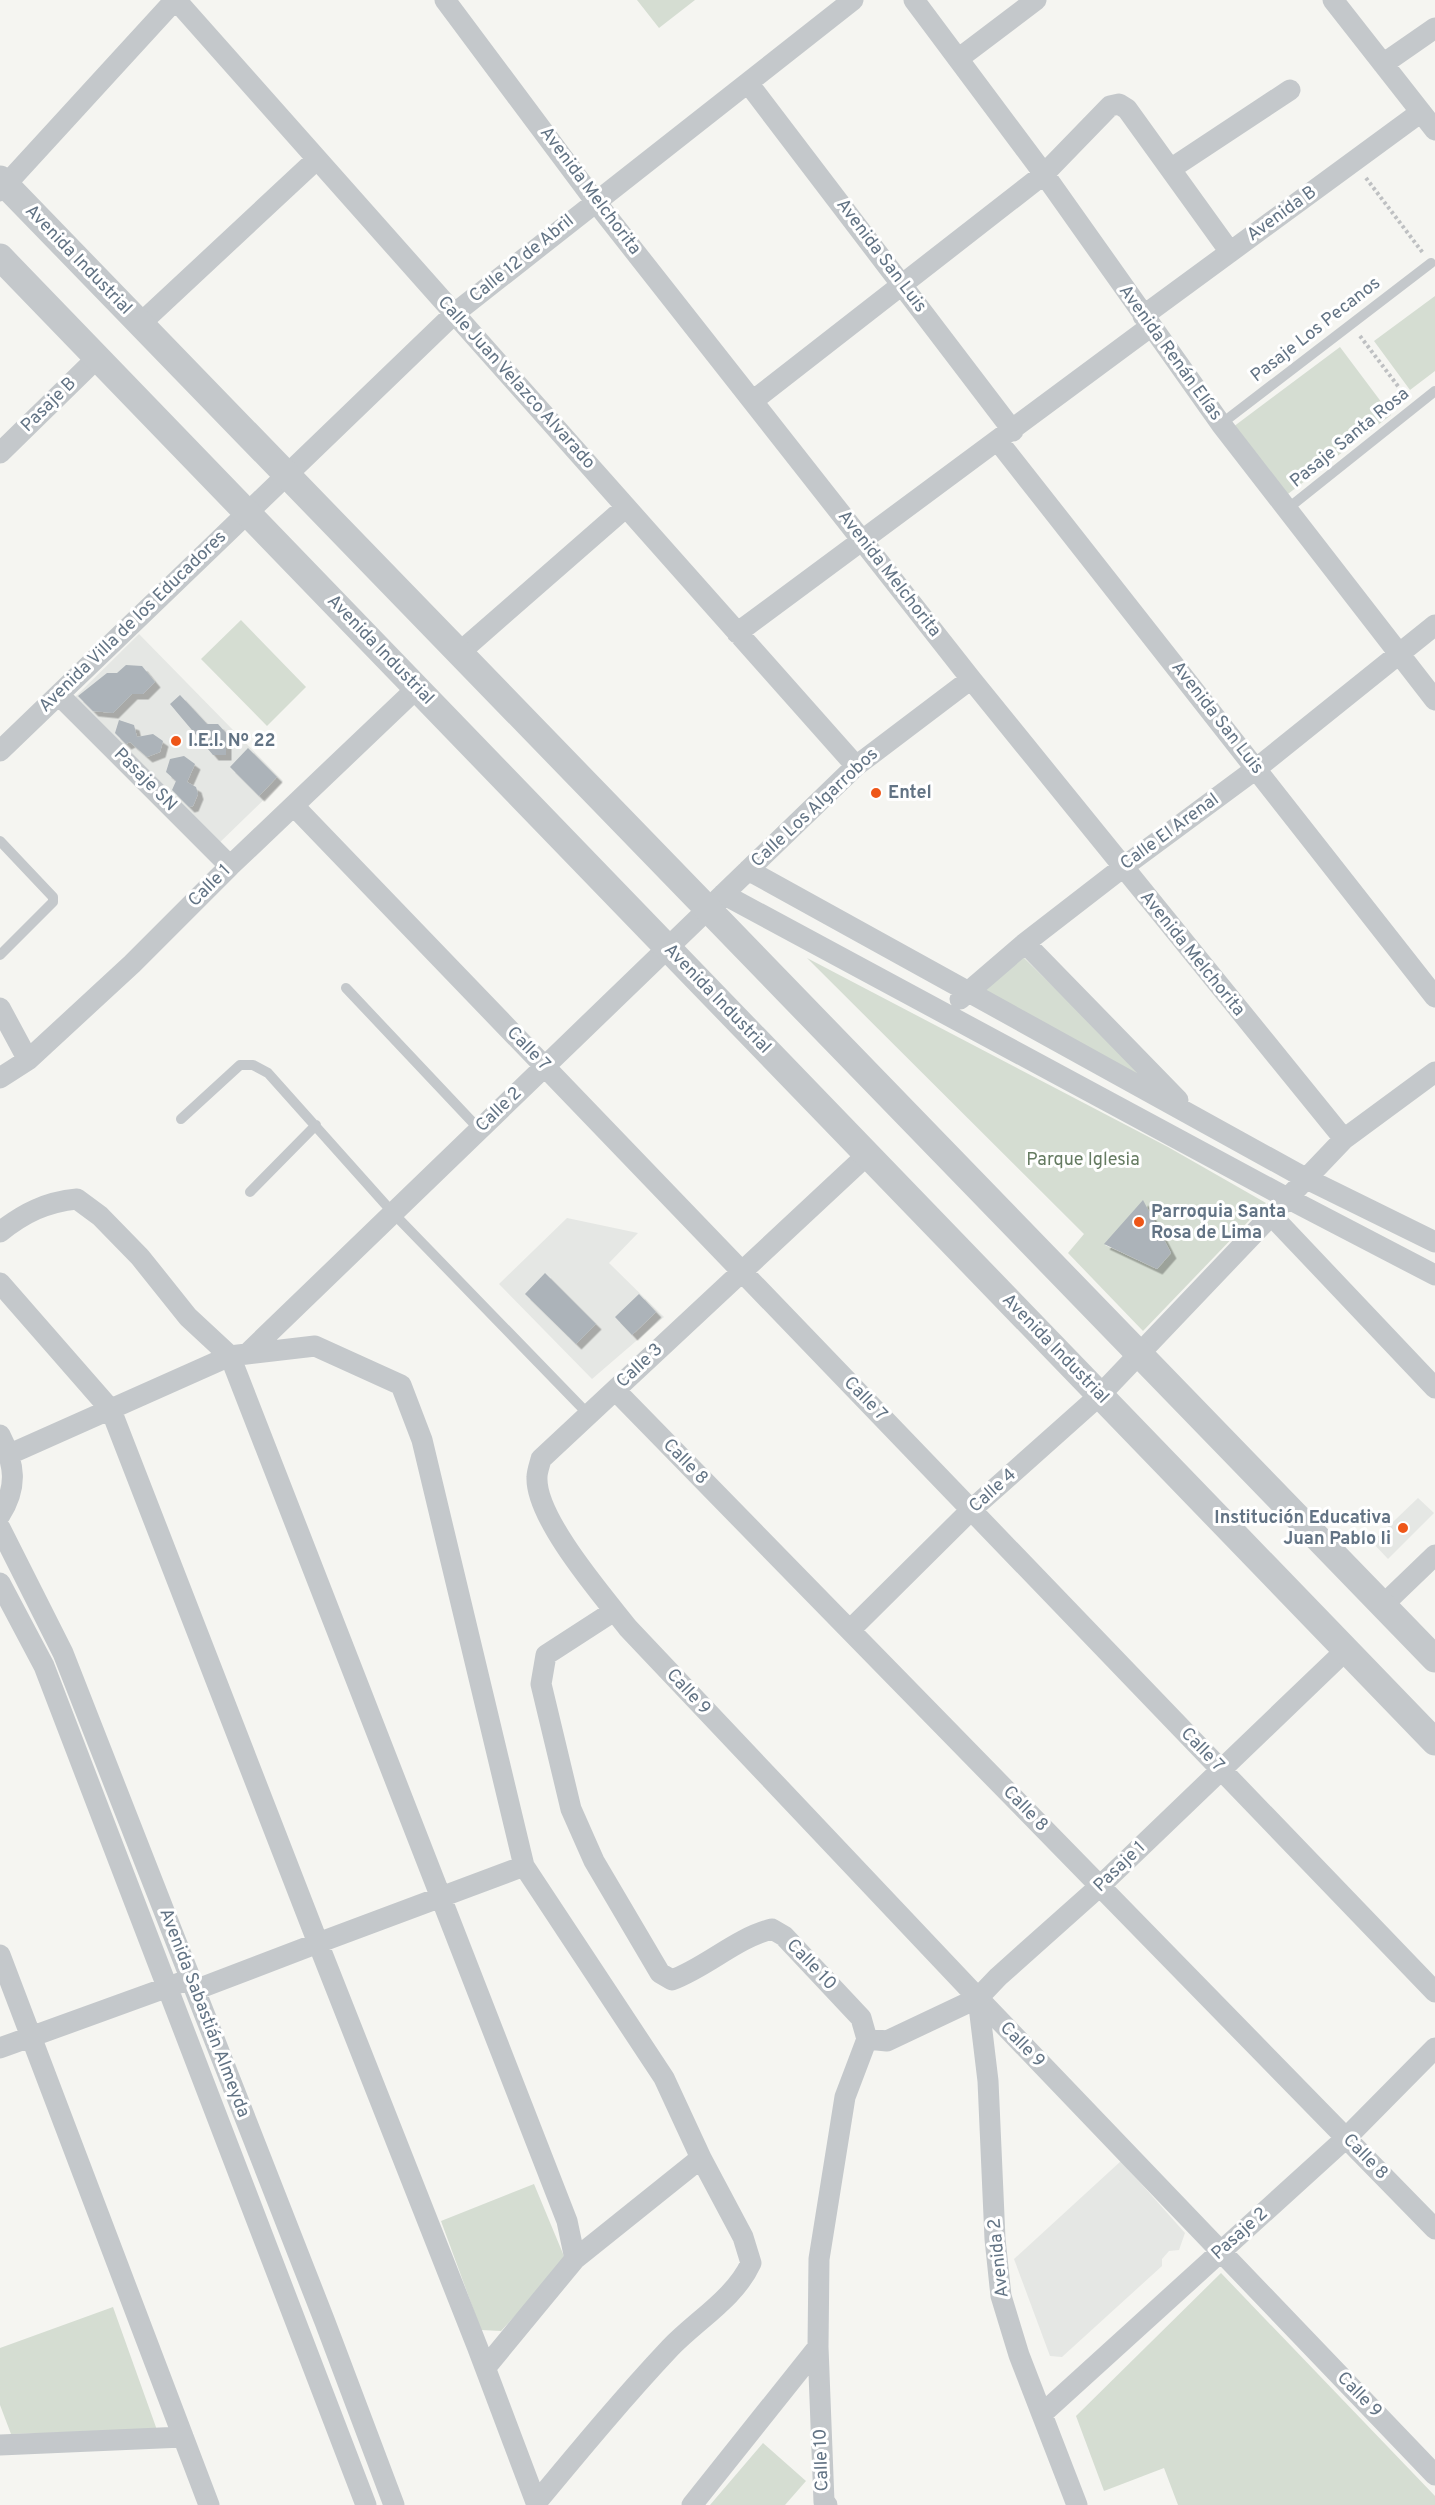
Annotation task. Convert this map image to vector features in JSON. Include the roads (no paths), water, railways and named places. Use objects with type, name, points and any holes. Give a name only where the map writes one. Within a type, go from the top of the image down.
[{"type":"street","name":"Calle Juan Velazco Alvarado","points":[[2,185],[176,0],[856,766]]},
{"type":"street","name":"Avenida Melchorita","points":[[445,0],[595,201],[754,400],[971,679],[1344,1139]]},
{"type":"street","name":"Calle 12 de Abril","points":[[266,493],[454,314],[853,0]]},
{"type":"street","name":"Avenida Renán Elías","points":[[914,0],[1044,174],[1221,424],[1435,700]]},
{"type":"street","points":[[958,59],[1036,0]]},
{"type":"street","points":[[1333,0],[1435,130]]},
{"type":"street","points":[[1383,64],[1435,28]]},
{"type":"street","name":"Avenida San Luis","points":[[748,83],[902,283],[1006,436],[1257,768],[1435,997]]},
{"type":"street","points":[[1172,168],[1290,90]]},
{"type":"street","points":[[754,400],[1044,174],[1110,106],[1119,104],[1127,110],[1172,168],[1230,252]]},
{"type":"street","name":"Avenida B","points":[[737,633],[1006,436],[1230,252],[1421,112]]},
{"type":"street","points":[[140,324],[317,159]]},
{"type":"street","name":"Avenida Industrial","points":[[2,185],[459,652],[716,901],[1140,1354],[1435,1659]]},
{"type":"street","name":"Avenida Industrial","points":[[0,257],[1435,1742]]},
{"type":"street","name":"Pasaje B","points":[[0,453],[97,358]]},
{"type":"street","name":"Avenida Villa de los Educadores","points":[[0,751],[266,493]]},
{"type":"street","points":[[459,652],[626,507]]},
{"type":"street","name":"Calle El Arenal","points":[[943,1013],[1025,943],[1257,768],[1398,652],[1435,625]]},
{"type":"street","name":"Calle Los Algarrobos","points":[[668,948],[856,766],[971,679]]},
{"type":"street","name":"Calle 1","points":[[0,1078],[28,1060],[132,964],[230,866],[417,688]]},
{"type":"street","name":"Pasaje SN","points":[[59,695],[230,866]]},
{"type":"street","name":"Calle 7","points":[[294,806],[1435,1992]]},
{"type":"street","points":[[748,870],[1307,1179],[1435,1242]]},
{"type":"street","points":[[716,901],[943,1013],[1435,1275]]},
{"type":"street","points":[[1025,943],[1194,1117]]},
{"type":"street","name":"Calle 2","points":[[239,1355],[394,1214],[668,948]]},
{"type":"street","points":[[0,1008],[28,1060]]},
{"type":"street","name":"Calle 4","points":[[850,1630],[972,1510],[1100,1395],[1344,1139],[1435,1072]]},
{"type":"street","name":"Calle 3","points":[[614,1611],[584,1572],[551,1521],[541,1497],[537,1478],[541,1459],[867,1155]]},
{"type":"street","points":[[0,1232],[26,1213],[56,1201],[77,1199],[108,1224],[140,1257],[188,1317],[239,1355],[441,1897],[567,2221],[575,2259]]},
{"type":"street","points":[[1272,1216],[1435,1388]]},
{"type":"street","points":[[0,1283],[111,1410],[486,2367],[537,2504]]},
{"type":"street","points":[[10,1455],[239,1355],[315,1346],[400,1385],[422,1440],[524,1866],[664,2078],[701,2158],[743,2237],[751,2263],[742,2282],[687,2331],[617,2403],[537,2504]]},
{"type":"street","name":"Calle 8","points":[[615,1390],[1435,2229]]},
{"type":"street","points":[[0,1435],[10,1455],[15,1478],[9,1500],[0,1515]]},
{"type":"street","name":"Avenida Sabastián Almeyda","points":[[0,1528],[63,1653],[394,2505]]},
{"type":"street","points":[[1383,1605],[1435,1555]]},
{"type":"street","name":"Avenida Sabastián Almeyda","points":[[0,1583],[44,1666],[366,2505]]},
{"type":"street","name":"Calle 9","points":[[614,1611],[978,1998],[1435,2475]]},
{"type":"street","name":"Calle 10","points":[[614,1611],[546,1655],[541,1684],[571,1809],[594,1861],[660,1973],[672,1980],[688,1974],[759,1932],[772,1929],[784,1936],[861,2018],[867,2039],[845,2097],[820,2248],[818,2347],[824,2504]]},
{"type":"street","name":"Pasaje 1","points":[[867,2039],[887,2041],[978,1998],[998,1977],[1100,1886],[1346,1650]]},
{"type":"street","points":[[0,2048],[169,1988],[193,1984],[318,1943],[524,1866]]},
{"type":"street","points":[[0,1956],[209,2505]]},
{"type":"street","name":"Avenida 2","points":[[978,1998],[988,2081],[995,2239],[1001,2296],[1019,2355],[1077,2505]]},
{"type":"street","name":"Pasaje 2","points":[[1042,2415],[1346,2138],[1435,2048]]},
{"type":"street","points":[[486,2367],[575,2259],[701,2158]]},
{"type":"street","points":[[692,2505],[818,2347]]},
{"type":"street","points":[[0,2445],[183,2437]]},
{"type":"lane","name":"Pasaje Los Pecanos","points":[[1221,424],[1431,263]]},
{"type":"lane","name":"Pasaje Santa Rosa","points":[[1286,510],[1435,391]]},
{"type":"lane","points":[[0,841],[53,897],[53,902],[0,955]]},
{"type":"lane","points":[[346,988],[479,1129]]},
{"type":"lane","points":[[181,1119],[240,1065],[253,1065],[268,1073],[394,1214],[588,1414]]},
{"type":"lane","points":[[250,1192],[316,1125]]},
{"type":"place","name":"I.E.I. Nº 22","points":[[176,741]]},
{"type":"place","name":"Entel","points":[[876,793]]},
{"type":"place","name":"Parroquia Santa Rosa de Lima","points":[[1139,1222]]},
{"type":"place","name":"Institución Educativa Juan Pablo Ii","points":[[1403,1528]]},
{"type":"park label","name":"Parque Iglesia","points":[[1083,1160]]}]
